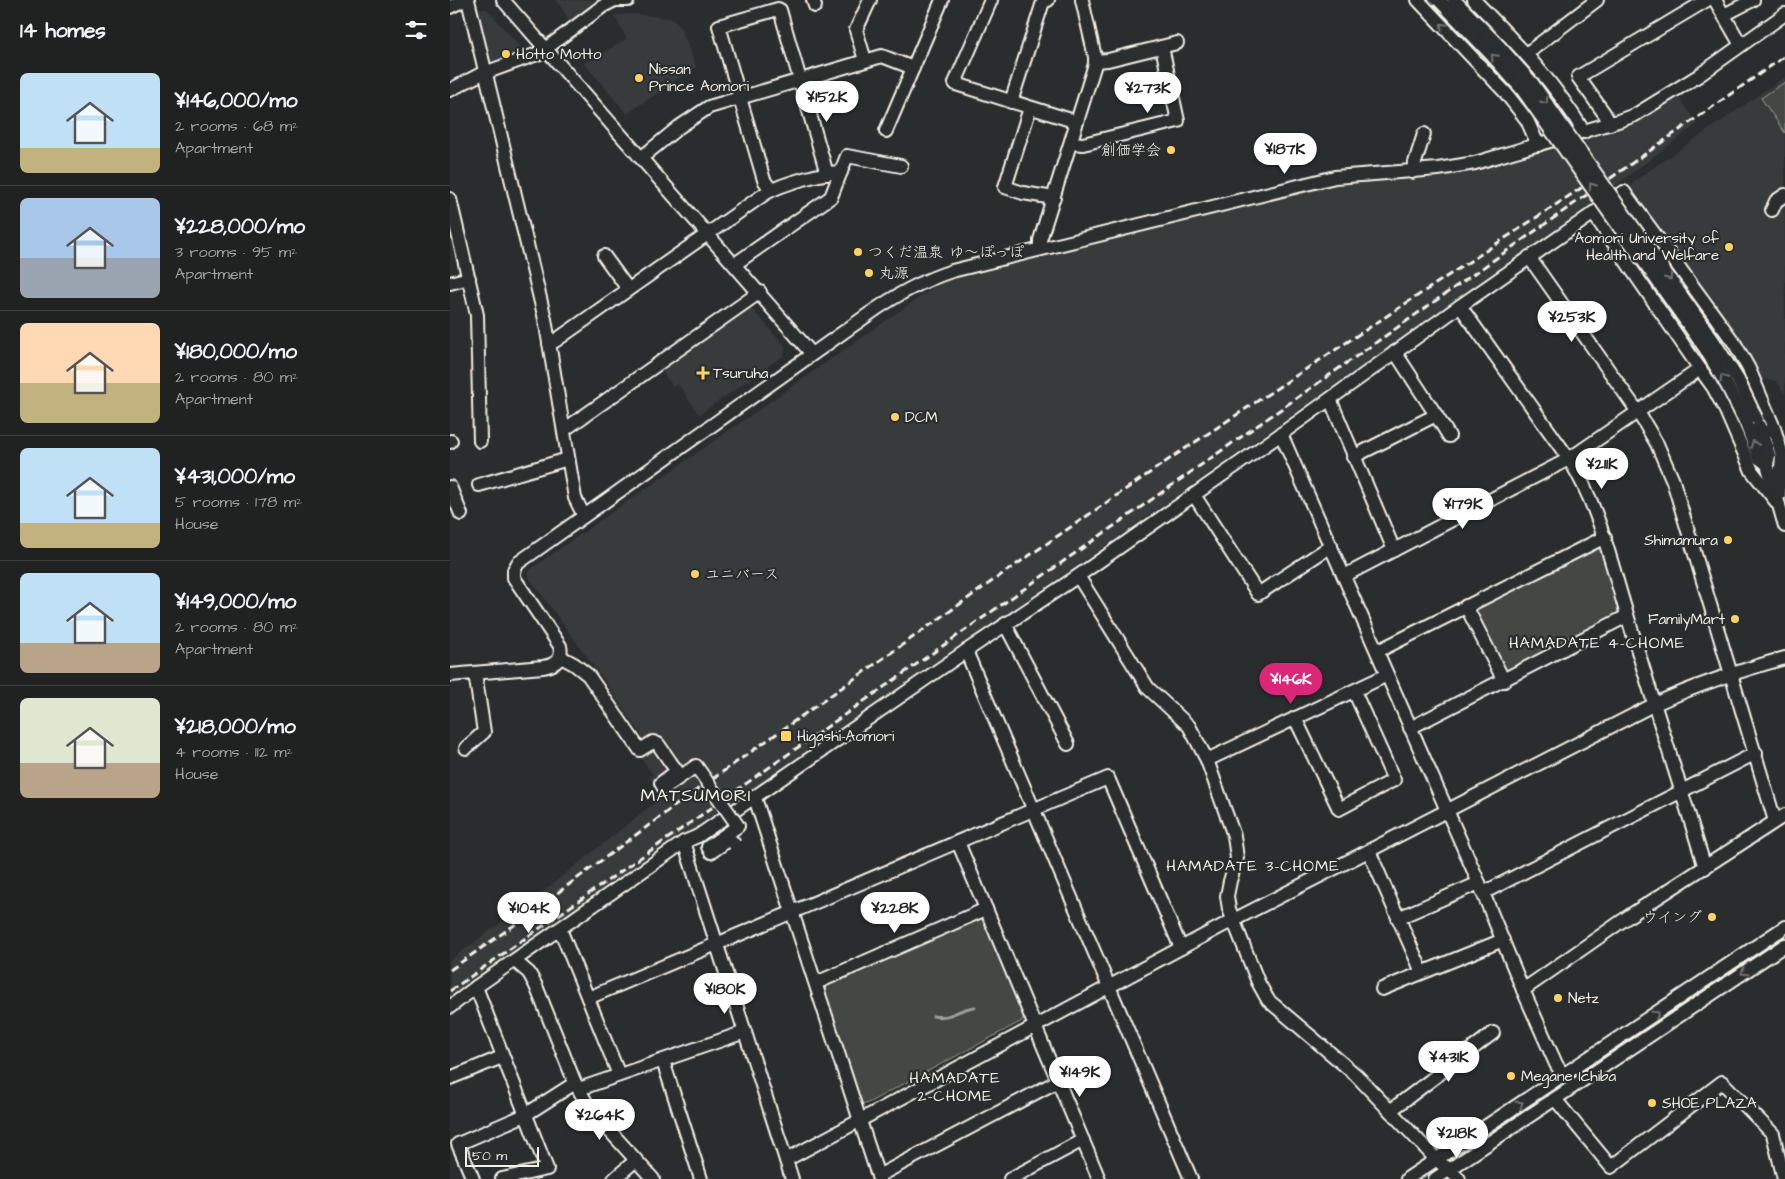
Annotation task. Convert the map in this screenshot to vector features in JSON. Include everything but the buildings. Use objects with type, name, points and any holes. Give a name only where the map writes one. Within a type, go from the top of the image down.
[{"type":"street","points":[[450,6],[464,0]]},
{"type":"street","points":[[468,0],[550,343],[574,498],[584,516]]},
{"type":"street","points":[[503,0],[760,292],[812,354]]},
{"type":"street","points":[[450,90],[471,78],[523,60],[546,49],[606,5],[615,0],[628,0]]},
{"type":"street","points":[[865,60],[856,30],[870,0]]},
{"type":"street","points":[[886,131],[942,0]]},
{"type":"street","points":[[991,0],[955,82],[956,84],[1077,122]]},
{"type":"street","points":[[1011,102],[1043,2],[1048,0]]},
{"type":"street","points":[[1040,249],[1040,240],[1095,61],[1082,0]]},
{"type":"street","points":[[1418,0],[1505,92],[1527,120],[1538,145]]},
{"type":"street","points":[[1439,0],[1506,70],[1540,113],[1705,348],[1750,420],[1762,434],[1769,455],[1767,464],[1785,526]]},
{"type":"street","points":[[1454,0],[1516,64],[1543,98],[1714,342],[1738,380],[1759,458],[1767,464]]},
{"type":"street","points":[[1474,0],[1526,54],[1548,80],[1584,132]]},
{"type":"street","points":[[1526,54],[1596,0]]},
{"type":"street","points":[[1610,124],[1578,77],[1707,0]]},
{"type":"street","points":[[1715,0],[1741,45]]},
{"type":"street","points":[[1724,15],[1753,0]]},
{"type":"street","points":[[771,190],[764,180],[719,26],[778,9],[780,10],[828,174]]},
{"type":"street","points":[[450,675],[549,666],[557,662],[561,656],[560,646],[514,578],[514,570],[521,560],[880,306],[938,276],[1040,249],[1335,177],[1412,172],[1466,164],[1610,124],[1628,118],[1698,76],[1785,14]]},
{"type":"street","points":[[1095,61],[1108,60],[1177,43]]},
{"type":"street","points":[[1071,143],[1083,144],[1178,121],[1162,47]]},
{"type":"street","points":[[641,158],[705,109],[865,60],[884,56],[913,68]]},
{"type":"street","points":[[1030,108],[1005,187],[1023,193],[1054,198]]},
{"type":"street","points":[[1412,172],[1424,134]]},
{"type":"street","points":[[735,264],[831,197],[848,156],[901,166]]},
{"type":"street","points":[[550,343],[771,190],[841,172]]},
{"type":"street","points":[[450,1007],[684,842],[698,836],[755,798],[966,650],[1078,576],[1624,192],[1735,344],[1749,369],[1774,428],[1782,455],[1779,504]]},
{"type":"street","points":[[1772,210],[1776,201],[1785,195]]},
{"type":"street","points":[[450,199],[477,315],[480,441]]},
{"type":"street","points":[[1593,213],[1712,387],[1726,411],[1752,471],[1779,504]]},
{"type":"street","points":[[604,256],[628,289]]},
{"type":"street","points":[[1524,990],[1632,914],[1780,818],[1756,753],[1673,481],[1657,444],[1638,412],[1529,257]]},
{"type":"street","points":[[450,283],[469,278]]},
{"type":"street","points":[[564,430],[760,292]]},
{"type":"street","points":[[1460,306],[1569,459],[1590,495],[1605,537],[1627,616],[1705,868]]},
{"type":"street","points":[[1395,352],[1449,436]]},
{"type":"street","points":[[1344,576],[1569,459],[1700,369]]},
{"type":"street","points":[[1330,399],[1394,550]]},
{"type":"street","points":[[1353,457],[1436,415]]},
{"type":"street","points":[[1762,434],[1774,428]]},
{"type":"street","points":[[1281,434],[1378,651],[1556,1064],[1563,1076]]},
{"type":"street","points":[[479,485],[568,458]]},
{"type":"street","points":[[450,487],[461,514]]},
{"type":"street","points":[[1194,495],[1258,594],[1331,546]]},
{"type":"street","points":[[1378,651],[1605,537]]},
{"type":"street","points":[[1078,576],[1148,688],[1189,726],[1207,760],[1234,836],[1237,858],[1227,896],[1229,909],[1258,982],[1268,1000],[1356,1075],[1436,1159],[1459,1179]]},
{"type":"street","points":[[1466,606],[1504,681]]},
{"type":"street","points":[[1410,728],[1627,616]]},
{"type":"street","points":[[1005,624],[1068,744]]},
{"type":"street","points":[[966,650],[1191,1179]]},
{"type":"street","points":[[561,656],[588,675],[640,750],[653,742],[658,744],[677,771],[660,783],[664,788],[696,766],[738,826],[708,847],[711,852],[730,839],[735,845]]},
{"type":"street","points":[[786,1160],[1234,920],[1655,704],[1689,688],[1732,672],[1785,658]]},
{"type":"street","points":[[466,748],[484,732],[475,673]]},
{"type":"street","points":[[1207,760],[1387,674]]},
{"type":"street","points":[[1296,718],[1339,809],[1394,780],[1354,690]]},
{"type":"street","points":[[1398,918],[1481,888],[1682,792],[1756,753]]},
{"type":"street","points":[[588,998],[1108,778],[1181,948]]},
{"type":"street","points":[[755,798],[878,1178],[1058,1081]]},
{"type":"street","points":[[684,842],[792,1179]]},
{"type":"street","points":[[958,842],[1099,1179]]},
{"type":"street","points":[[1369,851],[1422,972]]},
{"type":"street","points":[[816,983],[986,909]]},
{"type":"street","points":[[1407,1179],[1785,927]]},
{"type":"street","points":[[560,929],[619,1075]]},
{"type":"street","points":[[1382,989],[1503,940]]},
{"type":"street","points":[[1435,1179],[1785,945]]},
{"type":"street","points":[[515,961],[529,974],[536,986],[577,1086],[590,1109],[653,1179]]},
{"type":"street","points":[[476,987],[547,1169],[502,1179]]},
{"type":"street","points":[[473,1179],[458,1144],[525,1115],[577,1086],[664,1061],[745,1032]]},
{"type":"street","points":[[1390,1111],[1493,1033]]},
{"type":"street","points":[[450,1078],[502,1056]]},
{"type":"street","points":[[664,1061],[701,1179]]},
{"type":"street","points":[[1555,1099],[1611,1167],[1722,1082],[1773,1134],[1784,1179]]},
{"type":"street","points":[[1010,1179],[1083,1140]]},
{"type":"street","points":[[614,1179],[635,1160]]},
{"type":"shaded area","points":[[557,0],[603,0],[572,25]]},
{"type":"shaded area","points":[[475,8],[487,9],[527,55],[491,68]]},
{"type":"shaded area","points":[[634,14],[669,18],[675,21],[682,30],[696,67],[627,114],[584,63],[627,39],[614,15]]},
{"type":"shaded area","name":"Aomori University of Health and Welfare","points":[[1785,77],[1785,394],[1776,381],[1760,379],[1741,343],[1631,187],[1634,181]]},
{"type":"shaded area","points":[[1785,82],[1785,133],[1761,98]]},
{"type":"shaded area","points":[[1677,95],[1697,124],[1585,209],[754,791],[650,858],[450,998],[450,960],[541,893],[663,796],[650,778],[653,775],[631,743],[642,736],[528,576],[528,571],[947,278],[1352,181],[1458,173],[1484,167],[1623,126]]},
{"type":"shaded area","points":[[746,307],[751,308],[785,346],[784,355],[699,415],[678,384],[673,387],[660,368]]},
{"type":"shaded area","points":[[1597,546],[1602,547],[1621,611],[1618,615],[1509,672],[1503,670],[1473,612],[1474,608]]},
{"type":"shaded area","points":[[979,917],[986,919],[1025,1014],[1022,1021],[866,1104],[860,1103],[825,992],[826,984]]},
{"type":"waterway","points":[[933,1016],[951,1015],[975,1007]]},
{"type":"railway","points":[[450,991],[1785,56]]},
{"type":"railway","points":[[450,970],[513,926],[687,797],[1001,575],[1177,454],[1604,173]]},
{"type":"place","name":"Hotto Motto","points":[[506,54]]},
{"type":"place","name":"Nissan Prince Aomori","points":[[639,78]]},
{"type":"place","name":"創価学会","points":[[1171,150]]},
{"type":"place","name":"Aomori University of Health and Welfare","points":[[1729,247]]},
{"type":"place","name":"つくだ温泉 ゆ～ぽっぽ","points":[[858,252]]},
{"type":"place","name":"丸源","points":[[869,273]]},
{"type":"place","name":"Tsuruha","points":[[703,373]]},
{"type":"place","name":"DCM","points":[[895,417]]},
{"type":"place","name":"Shimamura","points":[[1728,540]]},
{"type":"place","name":"ユニバース","points":[[695,574]]},
{"type":"place","name":"FamilyMart","points":[[1735,619]]},
{"type":"place","name":"Higashi-Aomori","points":[[786,736]]},
{"type":"place","name":"ウイング","points":[[1712,917]]},
{"type":"place","name":"Netz","points":[[1558,998]]},
{"type":"place","name":"Megane Ichiba","points":[[1511,1076]]},
{"type":"place","name":"SHOE PLAZA","points":[[1652,1103]]},
{"type":"district","name":"HAMADATE 4-CHOME","points":[[1597,642]]},
{"type":"district","name":"MATSUMORI","points":[[696,795]]},
{"type":"district","name":"HAMADATE 3-CHOME","points":[[1253,865]]},
{"type":"district","name":"HAMADATE 2-CHOME","points":[[955,1086]]}]
